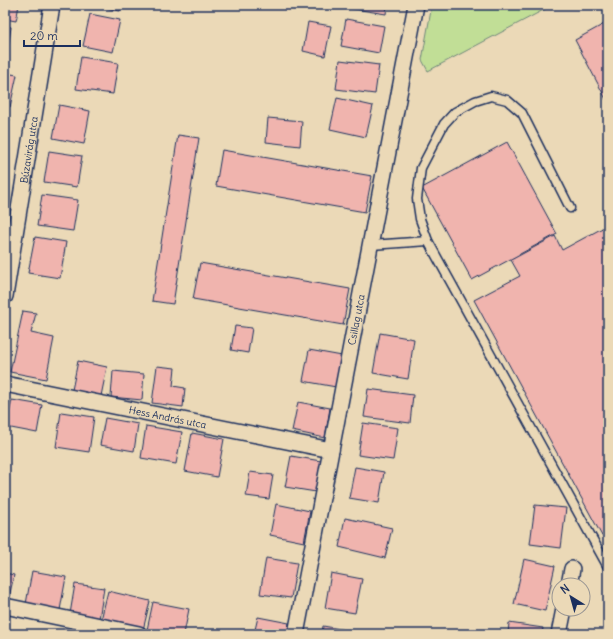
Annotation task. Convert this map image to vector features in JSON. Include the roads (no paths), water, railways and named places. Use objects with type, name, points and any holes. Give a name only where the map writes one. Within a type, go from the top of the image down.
[{"type":"street","name":"Búzavirág utca","points":[[5,296],[52,5]]},
{"type":"street","name":"Csillag utca","points":[[296,634],[416,5]]},
{"type":"street","name":"Hess András utca","points":[[5,384],[331,450]]},
{"type":"street","points":[[570,577],[572,569]]},
{"type":"street","points":[[5,606],[139,634]]},
{"type":"street","points":[[559,634],[562,617]]},
{"type":"lane","points":[[570,208],[522,113],[507,100],[491,96],[475,101],[455,112],[444,124],[421,168],[417,200],[420,219],[428,241],[608,567]]},
{"type":"lane","points":[[370,245],[428,241]]}]
